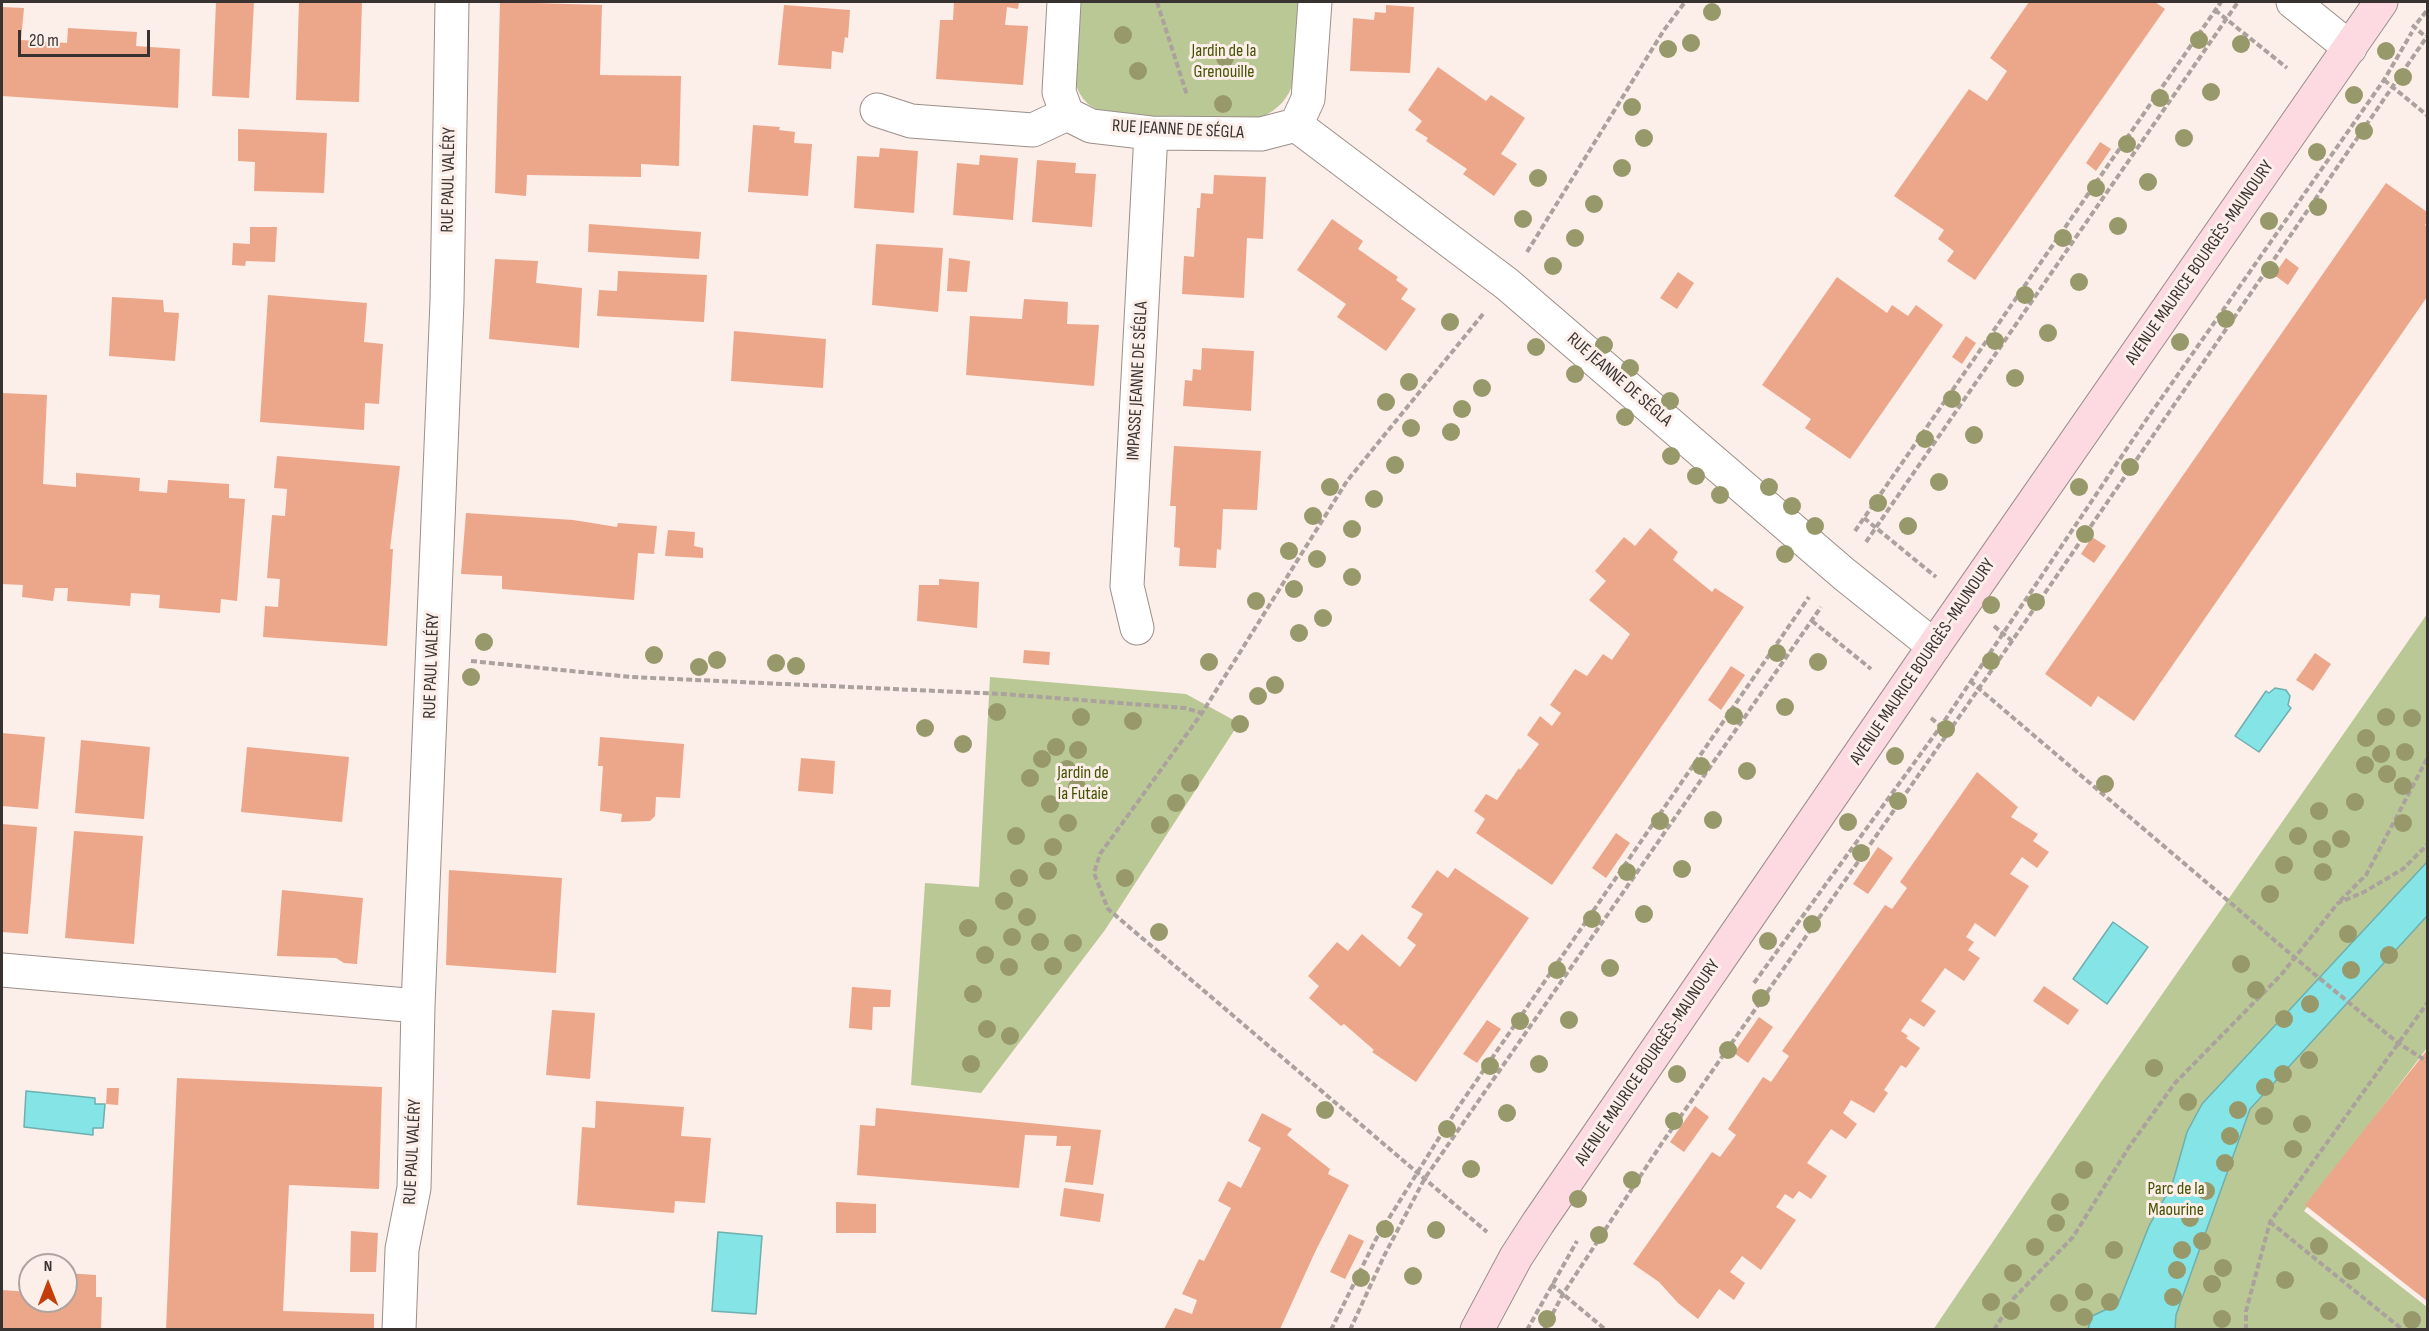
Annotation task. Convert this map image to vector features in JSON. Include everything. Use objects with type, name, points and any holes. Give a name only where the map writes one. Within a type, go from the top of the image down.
[{"type":"street","name":"RUE PAUL VALÉRY","points":[[399,1329],[402,1249],[414,1188],[418,1006],[447,301],[452,2]]},
{"type":"street","points":[[877,110],[911,121],[1033,130],[1067,114],[1059,92],[1064,2]]},
{"type":"street","points":[[1296,125],[1308,99],[1316,2]]},
{"type":"street","points":[[2293,2],[2350,48]]},
{"type":"street","name":"AVENUE MAURICE BOURGÈS-MAUNOURY","points":[[1477,1329],[1516,1257],[1538,1223],[1934,646],[2381,2]]},
{"type":"street","name":"RUE JEANNE DE SÉGLA","points":[[1067,114],[1091,126],[1150,133],[1261,134],[1296,125],[1507,284],[1844,573],[1934,646]]},
{"type":"street","name":"IMPASSE JEANNE DE SÉGLA","points":[[1137,628],[1127,586],[1150,133]]},
{"type":"street","points":[[2,970],[418,1006]]},
{"type":"path","points":[[1157,2],[1194,119],[1193,133]]},
{"type":"path","points":[[1490,1234],[1108,909],[1094,873],[1100,854],[1202,713],[1347,481],[1507,284],[1664,30],[1685,2]]},
{"type":"path","points":[[1852,535],[2221,2]]},
{"type":"path","points":[[1865,545],[2238,2]]},
{"type":"path","points":[[1748,993],[1941,726],[2144,423],[2384,80],[2427,9]]},
{"type":"path","points":[[2216,10],[2289,70]]},
{"type":"path","points":[[1544,1329],[1563,1294],[1662,1143],[1948,733],[2427,36],[2414,28]]},
{"type":"path","points":[[2384,80],[2427,116]]},
{"type":"path","points":[[2354,122],[2363,129]]},
{"type":"path","points":[[1864,518],[1937,578]]},
{"type":"path","points":[[1331,1329],[1376,1239],[1464,1099],[1815,589]]},
{"type":"path","points":[[1350,1329],[1384,1256],[1425,1178],[1823,605]]},
{"type":"path","points":[[1812,621],[1872,670]]},
{"type":"path","points":[[2003,633],[2012,640]]},
{"type":"path","points":[[432,657],[631,677],[1003,694],[1185,708],[1202,713]]},
{"type":"path","points":[[1970,681],[2307,968],[2398,1043],[2427,1062]]},
{"type":"path","points":[[1941,726],[1948,733]]},
{"type":"path","points":[[1994,1329],[2014,1298],[2073,1237],[2129,1147],[2175,1083],[2296,958],[2338,903],[2366,875],[2427,757]]},
{"type":"path","points":[[2338,903],[2364,892],[2403,869],[2427,844]]},
{"type":"path","points":[[2246,1329],[2247,1311],[2270,1222],[2427,1002]]},
{"type":"path","points":[[2270,1222],[2403,1329]]},
{"type":"path","points":[[1527,1329],[1579,1238]]},
{"type":"path","points":[[1546,1280],[1606,1329]]},
{"type":"green space","name":"Jardin de la Grenouille","points":[[1075,2],[1298,2],[1296,70],[1289,93],[1273,111],[1245,123],[1103,113],[1087,103],[1075,82],[1072,40]]},
{"type":"green space","name":"Parc de la Maourine","points":[[2427,614],[2427,1048],[2304,1211],[2427,1307],[2427,1329],[1933,1330],[2101,1082]]},
{"type":"green space","name":"Jardin de la Futaie","points":[[990,677],[1186,694],[1239,723],[1105,930],[981,1093],[911,1085],[925,883],[979,887]]},
{"type":"water","points":[[2275,688],[2286,690],[2290,696],[2288,705],[2291,708],[2259,752],[2235,736],[2266,691],[2269,693]]},
{"type":"water","points":[[2427,862],[2427,916],[2250,1109],[2176,1315],[2175,1329],[2088,1329],[2092,1316],[2118,1304],[2149,1226],[2172,1185],[2187,1132],[2202,1104]]},
{"type":"water","points":[[2113,922],[2148,947],[2107,1004],[2073,979]]},
{"type":"water","points":[[26,1091],[95,1098],[95,1104],[105,1104],[103,1128],[93,1128],[93,1135],[24,1127]]},
{"type":"water","points":[[718,1232],[762,1236],[756,1314],[712,1311]]},
{"type":"building","points":[[216,2],[254,2],[249,98],[212,96]]},
{"type":"building","points":[[299,2],[362,2],[359,102],[296,100]]},
{"type":"building","points":[[500,2],[602,5],[600,75],[681,76],[679,166],[641,164],[641,177],[527,175],[526,196],[495,193]]},
{"type":"building","points":[[954,2],[1019,2],[1018,9],[1007,7],[1005,25],[1028,26],[1023,85],[936,79],[940,20],[953,20]]},
{"type":"building","points":[[2029,2],[2155,2],[2165,9],[1975,280],[1947,261],[1954,251],[1938,239],[1944,230],[1894,196],[1969,89],[1987,101],[2007,71],[1990,58]]},
{"type":"building","points":[[784,5],[850,10],[848,38],[845,37],[843,53],[832,51],[831,69],[778,65]]},
{"type":"building","points":[[1386,5],[1414,7],[1410,73],[1350,71],[1353,18],[1374,20],[1375,12],[1386,13]]},
{"type":"building","points":[[2,7],[24,8],[21,40],[67,43],[68,28],[137,32],[136,46],[180,49],[178,108],[2,96]]},
{"type":"building","points":[[1438,67],[1486,101],[1491,95],[1525,118],[1501,154],[1517,164],[1494,196],[1463,174],[1467,169],[1426,141],[1428,138],[1415,130],[1422,121],[1408,110]]},
{"type":"building","points":[[753,125],[780,127],[779,130],[795,132],[794,143],[812,144],[808,196],[748,192]]},
{"type":"building","points":[[238,129],[327,133],[324,193],[254,191],[255,162],[238,161]]},
{"type":"building","points":[[2100,142],[2111,149],[2096,171],[2086,163]]},
{"type":"building","points":[[880,148],[918,151],[914,213],[854,208],[857,156],[879,157]]},
{"type":"building","points":[[980,155],[1018,158],[1013,220],[953,215],[957,163],[979,165]]},
{"type":"building","points":[[1037,160],[1076,163],[1075,173],[1096,174],[1092,227],[1032,222]]},
{"type":"building","points":[[1214,175],[1266,177],[1263,239],[1247,238],[1244,298],[1182,294],[1184,256],[1194,257],[1197,208],[1200,208],[1201,193],[1213,194]]},
{"type":"building","points":[[2386,183],[2427,212],[2425,225],[2427,227],[2427,297],[2134,721],[2098,696],[2091,707],[2045,674]]},
{"type":"building","points":[[1332,219],[1363,241],[1358,249],[1398,277],[1396,280],[1408,289],[1401,299],[1416,309],[1386,351],[1337,317],[1346,304],[1297,270]]},
{"type":"building","points":[[589,224],[701,232],[699,259],[588,252]]},
{"type":"building","points":[[250,227],[277,227],[275,262],[246,261],[245,266],[232,265],[233,243],[250,244]]},
{"type":"building","points":[[876,244],[943,248],[938,312],[872,305]]},
{"type":"building","points":[[949,258],[970,261],[967,292],[947,291]]},
{"type":"building","points":[[2286,258],[2299,268],[2288,285],[2274,275]]},
{"type":"building","points":[[495,259],[538,261],[536,283],[582,288],[579,348],[489,339]]},
{"type":"building","points":[[618,271],[707,275],[704,322],[597,316],[599,290],[617,291]]},
{"type":"building","points":[[1678,272],[1694,283],[1677,309],[1660,298]]},
{"type":"building","points":[[1837,277],[1887,313],[1892,305],[1908,316],[1916,305],[1943,325],[1850,459],[1805,428],[1811,419],[1762,385]]},
{"type":"building","points":[[268,295],[367,303],[364,342],[383,344],[379,404],[365,403],[364,430],[260,422]]},
{"type":"building","points":[[112,297],[163,300],[164,312],[179,313],[175,361],[109,356]]},
{"type":"building","points":[[1024,299],[1068,302],[1067,324],[1099,325],[1094,386],[966,375],[970,316],[1022,319]]},
{"type":"building","points":[[734,331],[826,339],[823,388],[731,381]]},
{"type":"building","points":[[1966,336],[1976,343],[1962,364],[1952,357]]},
{"type":"building","points":[[1202,348],[1254,351],[1251,411],[1183,406],[1185,380],[1192,381],[1193,369],[1201,370]]},
{"type":"building","points":[[2,393],[47,395],[43,484],[76,487],[76,473],[140,478],[139,491],[167,493],[168,480],[229,484],[229,498],[245,499],[237,601],[221,599],[220,613],[159,608],[160,595],[131,593],[130,606],[67,601],[68,588],[55,588],[53,601],[22,597],[23,585],[2,584]]},
{"type":"building","points":[[1174,446],[1261,451],[1257,510],[1223,509],[1221,550],[1217,549],[1216,568],[1179,566],[1180,548],[1174,547],[1176,506],[1170,506]]},
{"type":"building","points":[[277,456],[400,466],[390,549],[393,549],[387,646],[263,637],[265,606],[278,607],[280,579],[267,578],[272,515],[285,516],[287,489],[274,488]]},
{"type":"building","points":[[466,513],[573,520],[617,527],[618,523],[657,526],[654,554],[638,553],[634,600],[502,589],[502,576],[461,574]]},
{"type":"building","points":[[1650,528],[1678,552],[1673,560],[1712,592],[1715,588],[1744,607],[1552,885],[1476,833],[1485,819],[1474,811],[1486,794],[1497,800],[1539,744],[1527,735],[1540,716],[1552,726],[1561,713],[1550,705],[1575,669],[1587,676],[1603,654],[1612,660],[1630,634],[1589,600],[1606,581],[1595,571],[1624,537],[1635,546]]},
{"type":"building","points":[[668,530],[695,532],[694,546],[703,548],[703,558],[665,556]]},
{"type":"building","points":[[2092,537],[2106,546],[2094,563],[2081,554]]},
{"type":"building","points":[[939,579],[979,582],[977,628],[917,621],[919,585],[939,585]]},
{"type":"building","points":[[1024,650],[1050,652],[1049,665],[1023,663]]},
{"type":"building","points":[[2315,653],[2331,664],[2313,691],[2296,680]]},
{"type":"building","points":[[1731,666],[1745,675],[1721,710],[1708,700]]},
{"type":"building","points":[[2,733],[45,737],[38,809],[2,806]]},
{"type":"building","points":[[600,737],[684,744],[680,798],[656,797],[655,816],[650,821],[621,822],[622,814],[600,811],[603,766],[598,766]]},
{"type":"building","points":[[81,740],[150,747],[144,819],[75,813]]},
{"type":"building","points":[[247,747],[349,757],[342,822],[241,812]]},
{"type":"building","points":[[801,758],[835,761],[833,794],[798,791]]},
{"type":"building","points":[[1977,772],[2018,807],[2011,817],[2038,834],[2033,841],[2049,852],[2037,868],[2022,857],[2010,874],[2029,886],[1995,937],[1975,923],[1966,937],[1974,942],[1968,950],[1980,958],[1964,981],[1945,968],[1921,1001],[1936,1011],[1924,1027],[1910,1018],[1901,1031],[1908,1036],[1906,1038],[1920,1048],[1906,1068],[1901,1065],[1884,1090],[1888,1093],[1874,1113],[1851,1100],[1843,1113],[1857,1124],[1846,1139],[1831,1129],[1807,1163],[1827,1176],[1811,1199],[1799,1191],[1793,1199],[1785,1194],[1776,1207],[1796,1220],[1761,1270],[1742,1256],[1730,1272],[1745,1283],[1734,1300],[1719,1289],[1698,1319],[1678,1303],[1659,1282],[1633,1264],[1712,1152],[1720,1157],[1736,1135],[1728,1129],[1763,1077],[1771,1082],[1789,1056],[1782,1051],[1885,905],[1892,909],[1907,888],[1900,882]]},
{"type":"building","points":[[2,824],[37,827],[28,934],[2,932]]},
{"type":"building","points":[[74,831],[143,836],[134,944],[65,938]]},
{"type":"building","points":[[1616,833],[1630,843],[1606,878],[1592,868]]},
{"type":"building","points":[[1878,847],[1893,858],[1868,894],[1853,884]]},
{"type":"building","points":[[1455,868],[1529,918],[1416,1082],[1372,1052],[1374,1050],[1344,1024],[1341,1026],[1309,998],[1319,986],[1308,976],[1337,942],[1348,951],[1362,934],[1400,967],[1416,945],[1407,938],[1423,914],[1411,907],[1437,870],[1448,878]]},
{"type":"building","points":[[449,870],[562,878],[556,973],[446,965]]},
{"type":"building","points":[[282,890],[363,898],[357,964],[344,963],[336,958],[277,956]]},
{"type":"building","points":[[2044,986],[2079,1010],[2068,1025],[2033,1001]]},
{"type":"building","points":[[852,987],[891,990],[890,1007],[873,1007],[872,1030],[849,1028]]},
{"type":"building","points":[[552,1010],[595,1013],[590,1079],[546,1075]]},
{"type":"building","points":[[1759,1017],[1773,1027],[1748,1063],[1734,1053]]},
{"type":"building","points":[[1487,1020],[1501,1029],[1477,1063],[1463,1054]]},
{"type":"building","points":[[2427,1050],[2427,1301],[2305,1205]]},
{"type":"building","points":[[177,1078],[382,1087],[379,1189],[289,1185],[283,1311],[374,1314],[374,1329],[166,1329]]},
{"type":"building","points":[[107,1088],[119,1088],[118,1105],[106,1104]]},
{"type":"building","points":[[596,1101],[684,1107],[681,1136],[711,1138],[705,1203],[675,1201],[674,1213],[577,1205],[582,1127],[595,1128]]},
{"type":"building","points":[[1695,1106],[1709,1117],[1684,1152],[1670,1142]]},
{"type":"building","points":[[876,1108],[1101,1130],[1093,1185],[1065,1182],[1071,1146],[1056,1146],[1057,1136],[1025,1135],[1019,1188],[857,1175],[860,1125],[875,1126]]},
{"type":"building","points":[[1262,1113],[1292,1129],[1287,1135],[1330,1169],[1328,1174],[1349,1185],[1280,1329],[1164,1329],[1175,1308],[1192,1314],[1197,1300],[1182,1294],[1199,1259],[1204,1261],[1231,1208],[1218,1201],[1228,1181],[1241,1188],[1261,1148],[1248,1141]]},
{"type":"building","points":[[1064,1188],[1104,1194],[1100,1222],[1060,1216]]},
{"type":"building","points":[[836,1202],[876,1204],[876,1233],[836,1233]]},
{"type":"building","points":[[351,1231],[378,1233],[376,1272],[350,1272]]},
{"type":"building","points":[[1349,1234],[1364,1241],[1345,1279],[1330,1272]]},
{"type":"building","points":[[78,1274],[96,1275],[96,1297],[102,1297],[101,1329],[2,1329],[2,1290],[18,1291],[18,1313],[78,1313]]}]
